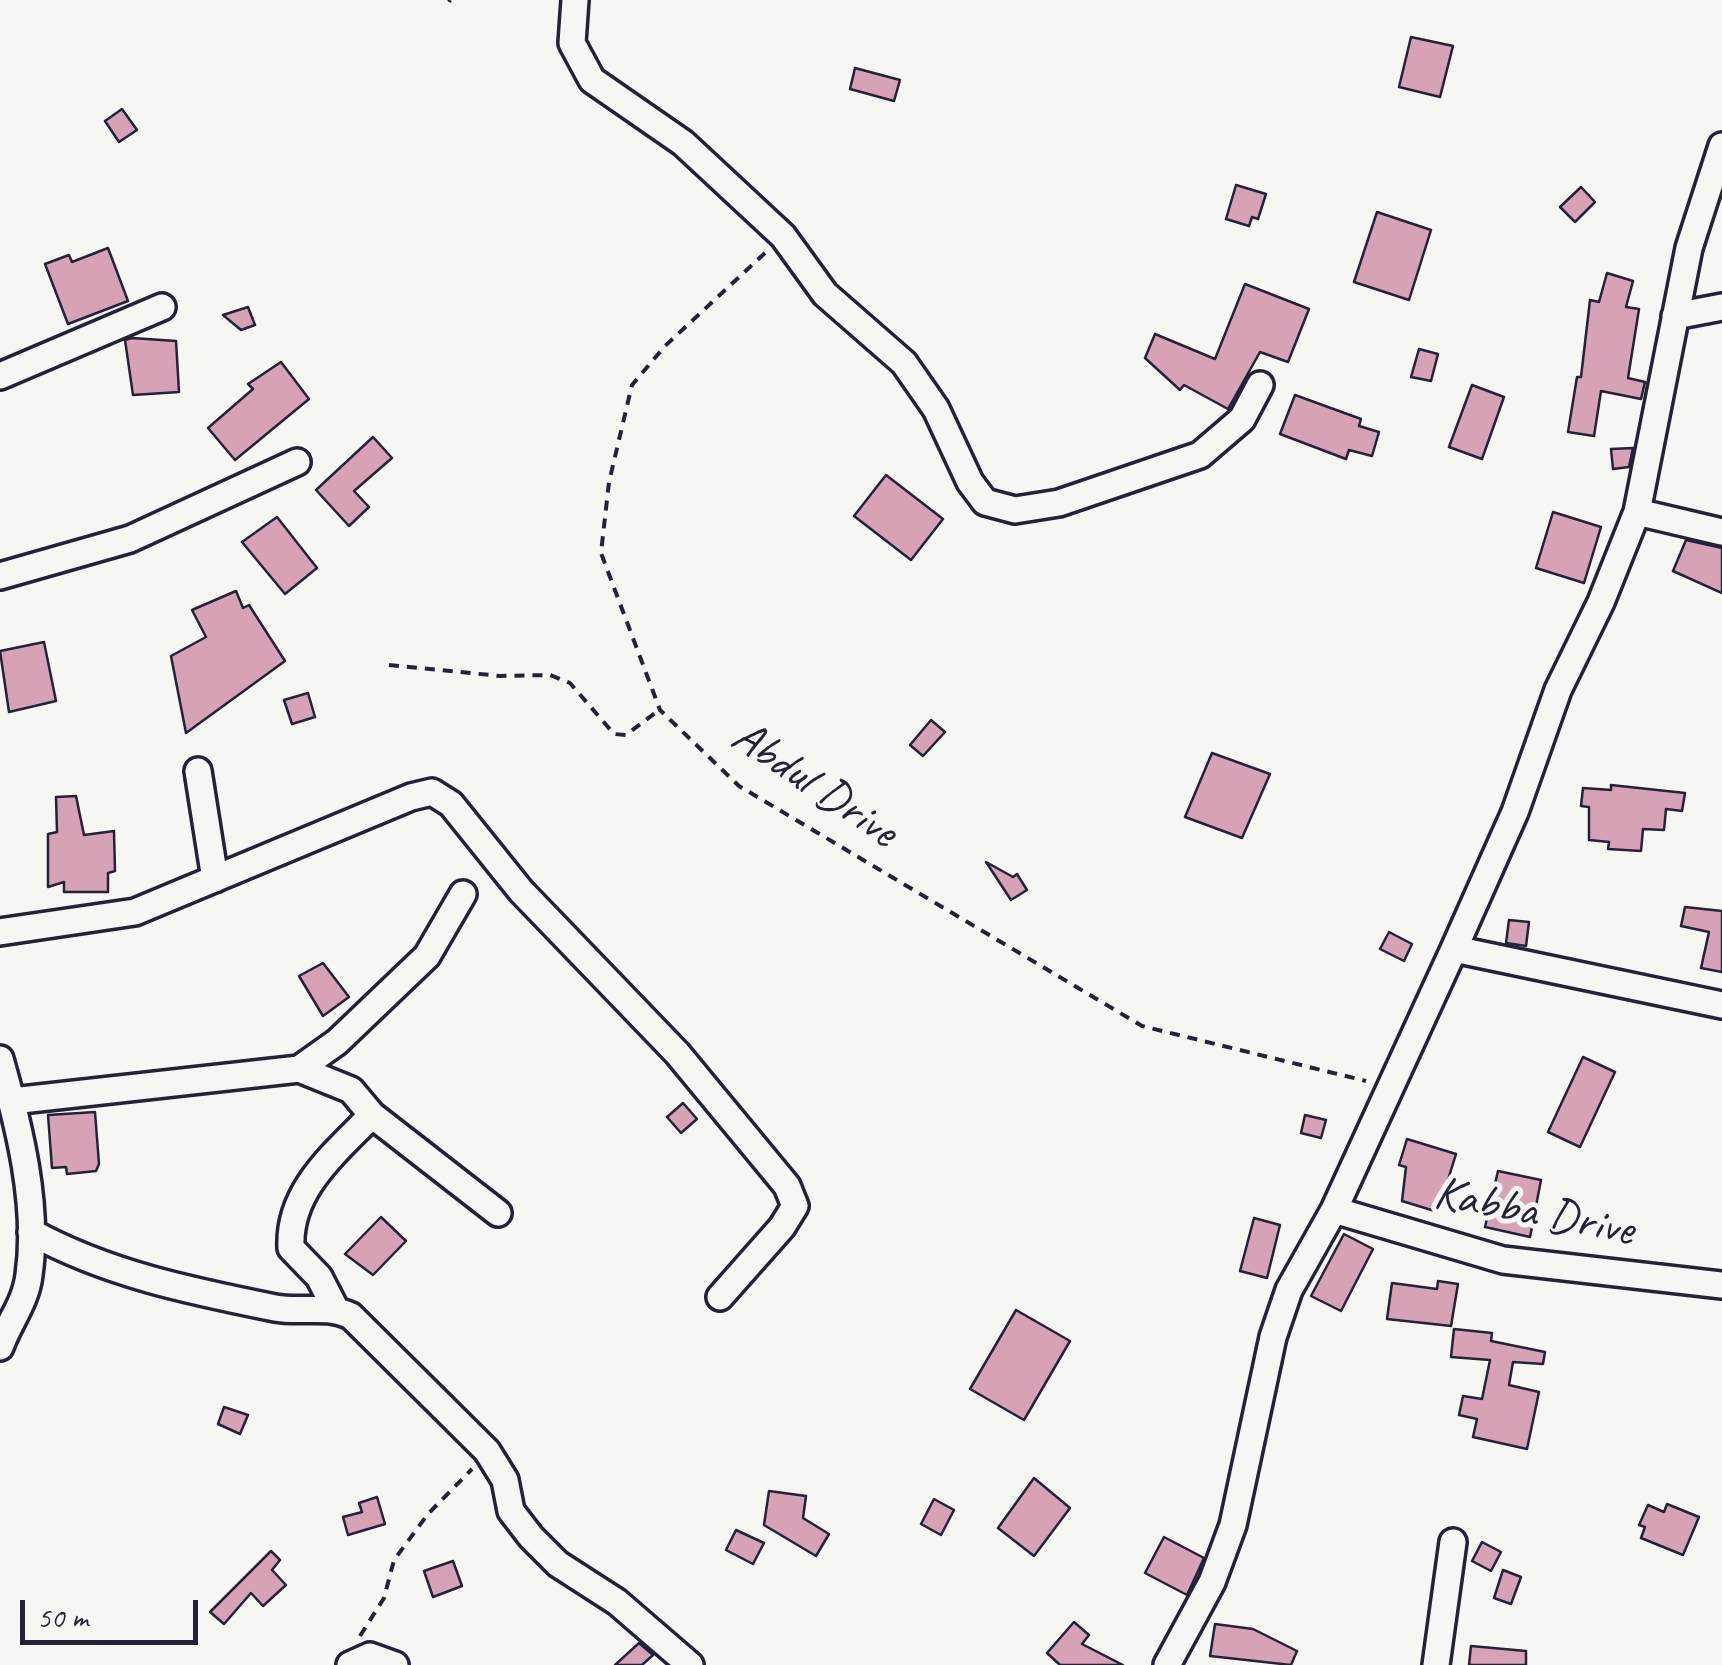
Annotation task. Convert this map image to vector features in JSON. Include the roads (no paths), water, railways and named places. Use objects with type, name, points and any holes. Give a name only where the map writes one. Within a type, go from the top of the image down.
[{"type":"street","points":[[575,0],[572,42],[592,80],[682,143],[783,236],[825,294],[904,363],[921,384],[970,482],[985,502],[1015,510],[1059,504],[1200,455],[1242,419],[1260,385]]},
{"type":"street","points":[[1178,1658],[1233,1525],[1272,1337],[1304,1261],[1334,1210],[1516,812],[1558,690],[1601,602],[1637,512],[1674,316],[1690,248],[1722,146]]},
{"type":"street","points":[[0,376],[162,307]]},
{"type":"street","points":[[1674,316],[1722,308]]},
{"type":"street","points":[[0,576],[130,539],[297,462]]},
{"type":"street","points":[[1637,512],[1722,532]]},
{"type":"street","points":[[198,771],[215,879]]},
{"type":"street","points":[[0,932],[135,912],[411,797],[432,792],[451,804],[521,891],[677,1053],[787,1186],[795,1206],[782,1228],[720,1297]]},
{"type":"street","points":[[300,1069],[337,1042],[426,956],[463,894]]},
{"type":"street","points":[[1454,949],[1722,1006]]},
{"type":"street","points":[[0,1058],[12,1101],[31,1232],[29,1277],[20,1309],[2,1338]]},
{"type":"street","points":[[12,1101],[300,1069],[351,1090],[372,1116],[498,1213]]},
{"type":"street","points":[[372,1116],[316,1173],[290,1220],[291,1248],[319,1277],[335,1308],[368,1328],[487,1451],[504,1480],[511,1512],[531,1536],[558,1564],[617,1602],[690,1665]]},
{"type":"street","name":"Kabba Drive","points":[[1334,1210],[1503,1260],[1722,1284]]},
{"type":"street","points":[[31,1232],[116,1271],[292,1311],[335,1308]]},
{"type":"street","points":[[1436,1665],[1452,1542]]},
{"type":"street","points":[[353,1662],[370,1656],[395,1665]]}]
